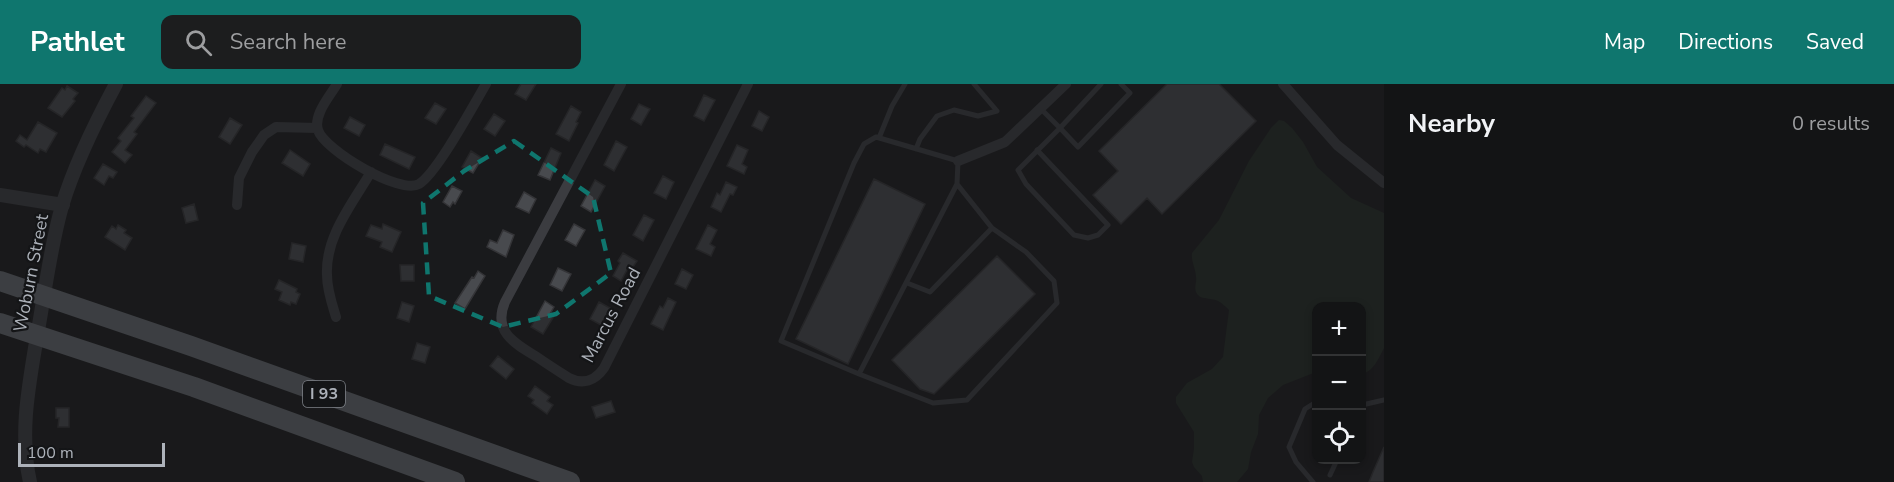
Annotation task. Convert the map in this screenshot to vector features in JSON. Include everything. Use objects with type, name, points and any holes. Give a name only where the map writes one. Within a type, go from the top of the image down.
[{"type":"highway","name":"I 93","points":[[0,281],[202,350],[570,482]]},
{"type":"highway","name":"I 93","points":[[0,323],[194,387],[455,482]]},
{"type":"street","points":[[63,205],[83,149],[116,84]]},
{"type":"street","points":[[337,84],[321,111],[317,128],[321,136],[331,146],[371,172],[391,183],[403,186],[414,186],[433,171],[486,84]]},
{"type":"street","name":"Marcus Road","points":[[621,84],[505,302],[502,312],[503,328],[512,341],[577,381],[595,378],[604,368],[748,84]]},
{"type":"street","points":[[958,161],[1005,142],[1066,84]]},
{"type":"street","points":[[1282,84],[1337,145],[1384,183]]},
{"type":"street","points":[[237,205],[240,175],[264,135],[278,127],[317,128]]},
{"type":"street","points":[[336,317],[327,278],[330,248],[337,229],[371,172]]},
{"type":"street","name":"Woburn Street","points":[[0,195],[63,205],[48,274],[25,409],[24,435],[30,482]]},
{"type":"lane","points":[[879,138],[892,106],[905,84]]},
{"type":"lane","points":[[916,149],[920,139],[937,116],[954,110],[978,116],[997,111],[974,84]]},
{"type":"lane","points":[[1037,150],[1108,225],[1098,235],[1088,238],[1074,234],[1026,184],[1018,170],[1037,150],[1060,128],[1101,84]]},
{"type":"lane","points":[[1041,109],[1078,147],[1130,93],[1121,84]]},
{"type":"lane","points":[[859,374],[957,184],[958,161],[876,137],[864,144],[854,164],[781,341],[859,374],[933,403],[967,400],[1057,303],[1054,282],[1026,252],[992,228],[957,184]]},
{"type":"lane","points":[[907,283],[930,292],[992,228]]},
{"type":"lane","points":[[1366,405],[1384,400]]},
{"type":"lane","points":[[1312,405],[1305,409],[1289,447],[1296,462],[1313,482]]},
{"type":"lane","points":[[1330,475],[1335,464]]},
{"type":"highlighted area","points":[[514,141],[593,197],[611,273],[556,314],[503,327],[429,296],[423,203],[464,171]]},
{"type":"shaded area","points":[[1279,120],[1284,121],[1303,142],[1317,167],[1351,198],[1384,213],[1384,348],[1373,367],[1366,372],[1366,302],[1312,302],[1312,374],[1283,385],[1268,398],[1259,415],[1258,434],[1248,469],[1237,482],[1203,482],[1202,476],[1192,462],[1194,432],[1176,403],[1176,397],[1187,383],[1212,369],[1223,357],[1229,310],[1218,301],[1198,295],[1195,290],[1196,274],[1192,253],[1219,220],[1249,161]]},
{"type":"building","points":[[521,84],[536,84],[526,100],[515,94]]},
{"type":"building","points":[[1167,84],[1219,84],[1256,121],[1162,214],[1147,198],[1121,224],[1093,195],[1118,171],[1099,151]]},
{"type":"building","points":[[67,86],[78,93],[73,99],[75,101],[62,117],[48,108],[62,88],[65,90]]},
{"type":"building","points":[[704,95],[715,100],[704,121],[694,116]]},
{"type":"building","points":[[146,96],[156,103],[134,132],[137,134],[125,150],[132,155],[125,163],[112,152],[121,141],[118,138],[134,118],[131,116]]},
{"type":"building","points":[[435,103],[446,109],[436,124],[425,118]]},
{"type":"building","points":[[639,104],[650,109],[641,125],[631,119]]},
{"type":"building","points":[[571,106],[581,112],[569,141],[556,134]]},
{"type":"building","points":[[759,111],[769,117],[762,131],[752,126]]},
{"type":"building","points":[[494,114],[505,121],[495,136],[484,129]]},
{"type":"building","points":[[350,117],[365,125],[359,136],[344,128]]},
{"type":"building","points":[[230,118],[242,125],[230,144],[219,137]]},
{"type":"building","points":[[38,122],[57,133],[46,152],[40,149],[38,153],[16,141],[20,135],[27,140]]},
{"type":"building","points":[[616,141],[627,147],[614,171],[604,165]]},
{"type":"building","points":[[385,144],[415,157],[409,169],[380,155]]},
{"type":"building","points":[[737,145],[748,150],[742,164],[747,167],[744,174],[727,166]]},
{"type":"building","points":[[551,148],[561,153],[550,180],[538,175]]},
{"type":"building","points":[[290,150],[310,164],[303,176],[282,163]]},
{"type":"building","points":[[471,151],[482,158],[473,173],[462,167]]},
{"type":"building","points":[[103,164],[117,172],[113,178],[109,176],[104,185],[94,178]]},
{"type":"building","points":[[663,176],[674,182],[666,199],[654,193]]},
{"type":"building","points":[[874,179],[925,204],[848,364],[796,339]]},
{"type":"building","points":[[595,180],[605,186],[591,212],[581,206]]},
{"type":"building","points":[[726,182],[737,187],[733,195],[730,194],[721,212],[711,207],[717,193],[720,195]]},
{"type":"building","points":[[452,186],[462,191],[455,204],[453,202],[450,207],[443,202]]},
{"type":"building","points":[[524,192],[536,199],[529,213],[516,207]]},
{"type":"building","points":[[194,204],[198,220],[186,223],[182,208]]},
{"type":"building","points":[[644,215],[654,220],[643,241],[633,235]]},
{"type":"building","points":[[383,224],[401,232],[392,252],[380,247],[382,242],[366,236],[371,225],[382,229]]},
{"type":"building","points":[[574,224],[585,230],[576,246],[565,240]]},
{"type":"building","points":[[118,225],[132,238],[125,250],[105,237],[112,226],[116,229]]},
{"type":"building","points":[[708,225],[717,230],[710,244],[715,247],[711,256],[696,249]]},
{"type":"building","points":[[503,230],[514,235],[506,257],[487,247],[490,240],[497,243]]},
{"type":"building","points":[[292,243],[306,246],[303,262],[289,259]]},
{"type":"building","points":[[623,253],[637,261],[631,270],[628,268],[621,281],[613,276]]},
{"type":"building","points":[[997,256],[1035,294],[934,394],[920,389],[892,360]]},
{"type":"building","points":[[400,265],[414,265],[414,281],[401,281]]},
{"type":"building","points":[[558,268],[571,274],[562,291],[550,285]]},
{"type":"building","points":[[682,269],[693,275],[686,289],[675,284]]},
{"type":"building","points":[[478,271],[485,276],[465,309],[455,303]]},
{"type":"building","points":[[279,280],[297,289],[296,292],[300,294],[296,304],[291,302],[290,305],[279,300],[282,292],[275,289]]},
{"type":"building","points":[[668,298],[676,302],[663,330],[651,324],[660,306],[663,308]]},
{"type":"building","points":[[545,301],[554,307],[550,314],[554,316],[543,334],[531,327]]},
{"type":"building","points":[[402,302],[414,306],[409,322],[397,318]]},
{"type":"building","points":[[599,302],[610,308],[601,325],[590,319]]},
{"type":"building","points":[[417,343],[430,347],[425,363],[412,359]]},
{"type":"building","points":[[498,356],[514,369],[506,379],[490,366]]},
{"type":"building","points":[[535,386],[550,397],[547,401],[553,405],[547,414],[532,403],[534,400],[528,396]]},
{"type":"building","points":[[611,401],[615,412],[596,418],[592,407]]},
{"type":"building","points":[[56,408],[69,408],[69,427],[58,427],[59,418],[56,418]]},
{"type":"building","points":[[1384,447],[1384,482],[1369,482],[1373,472]]}]
